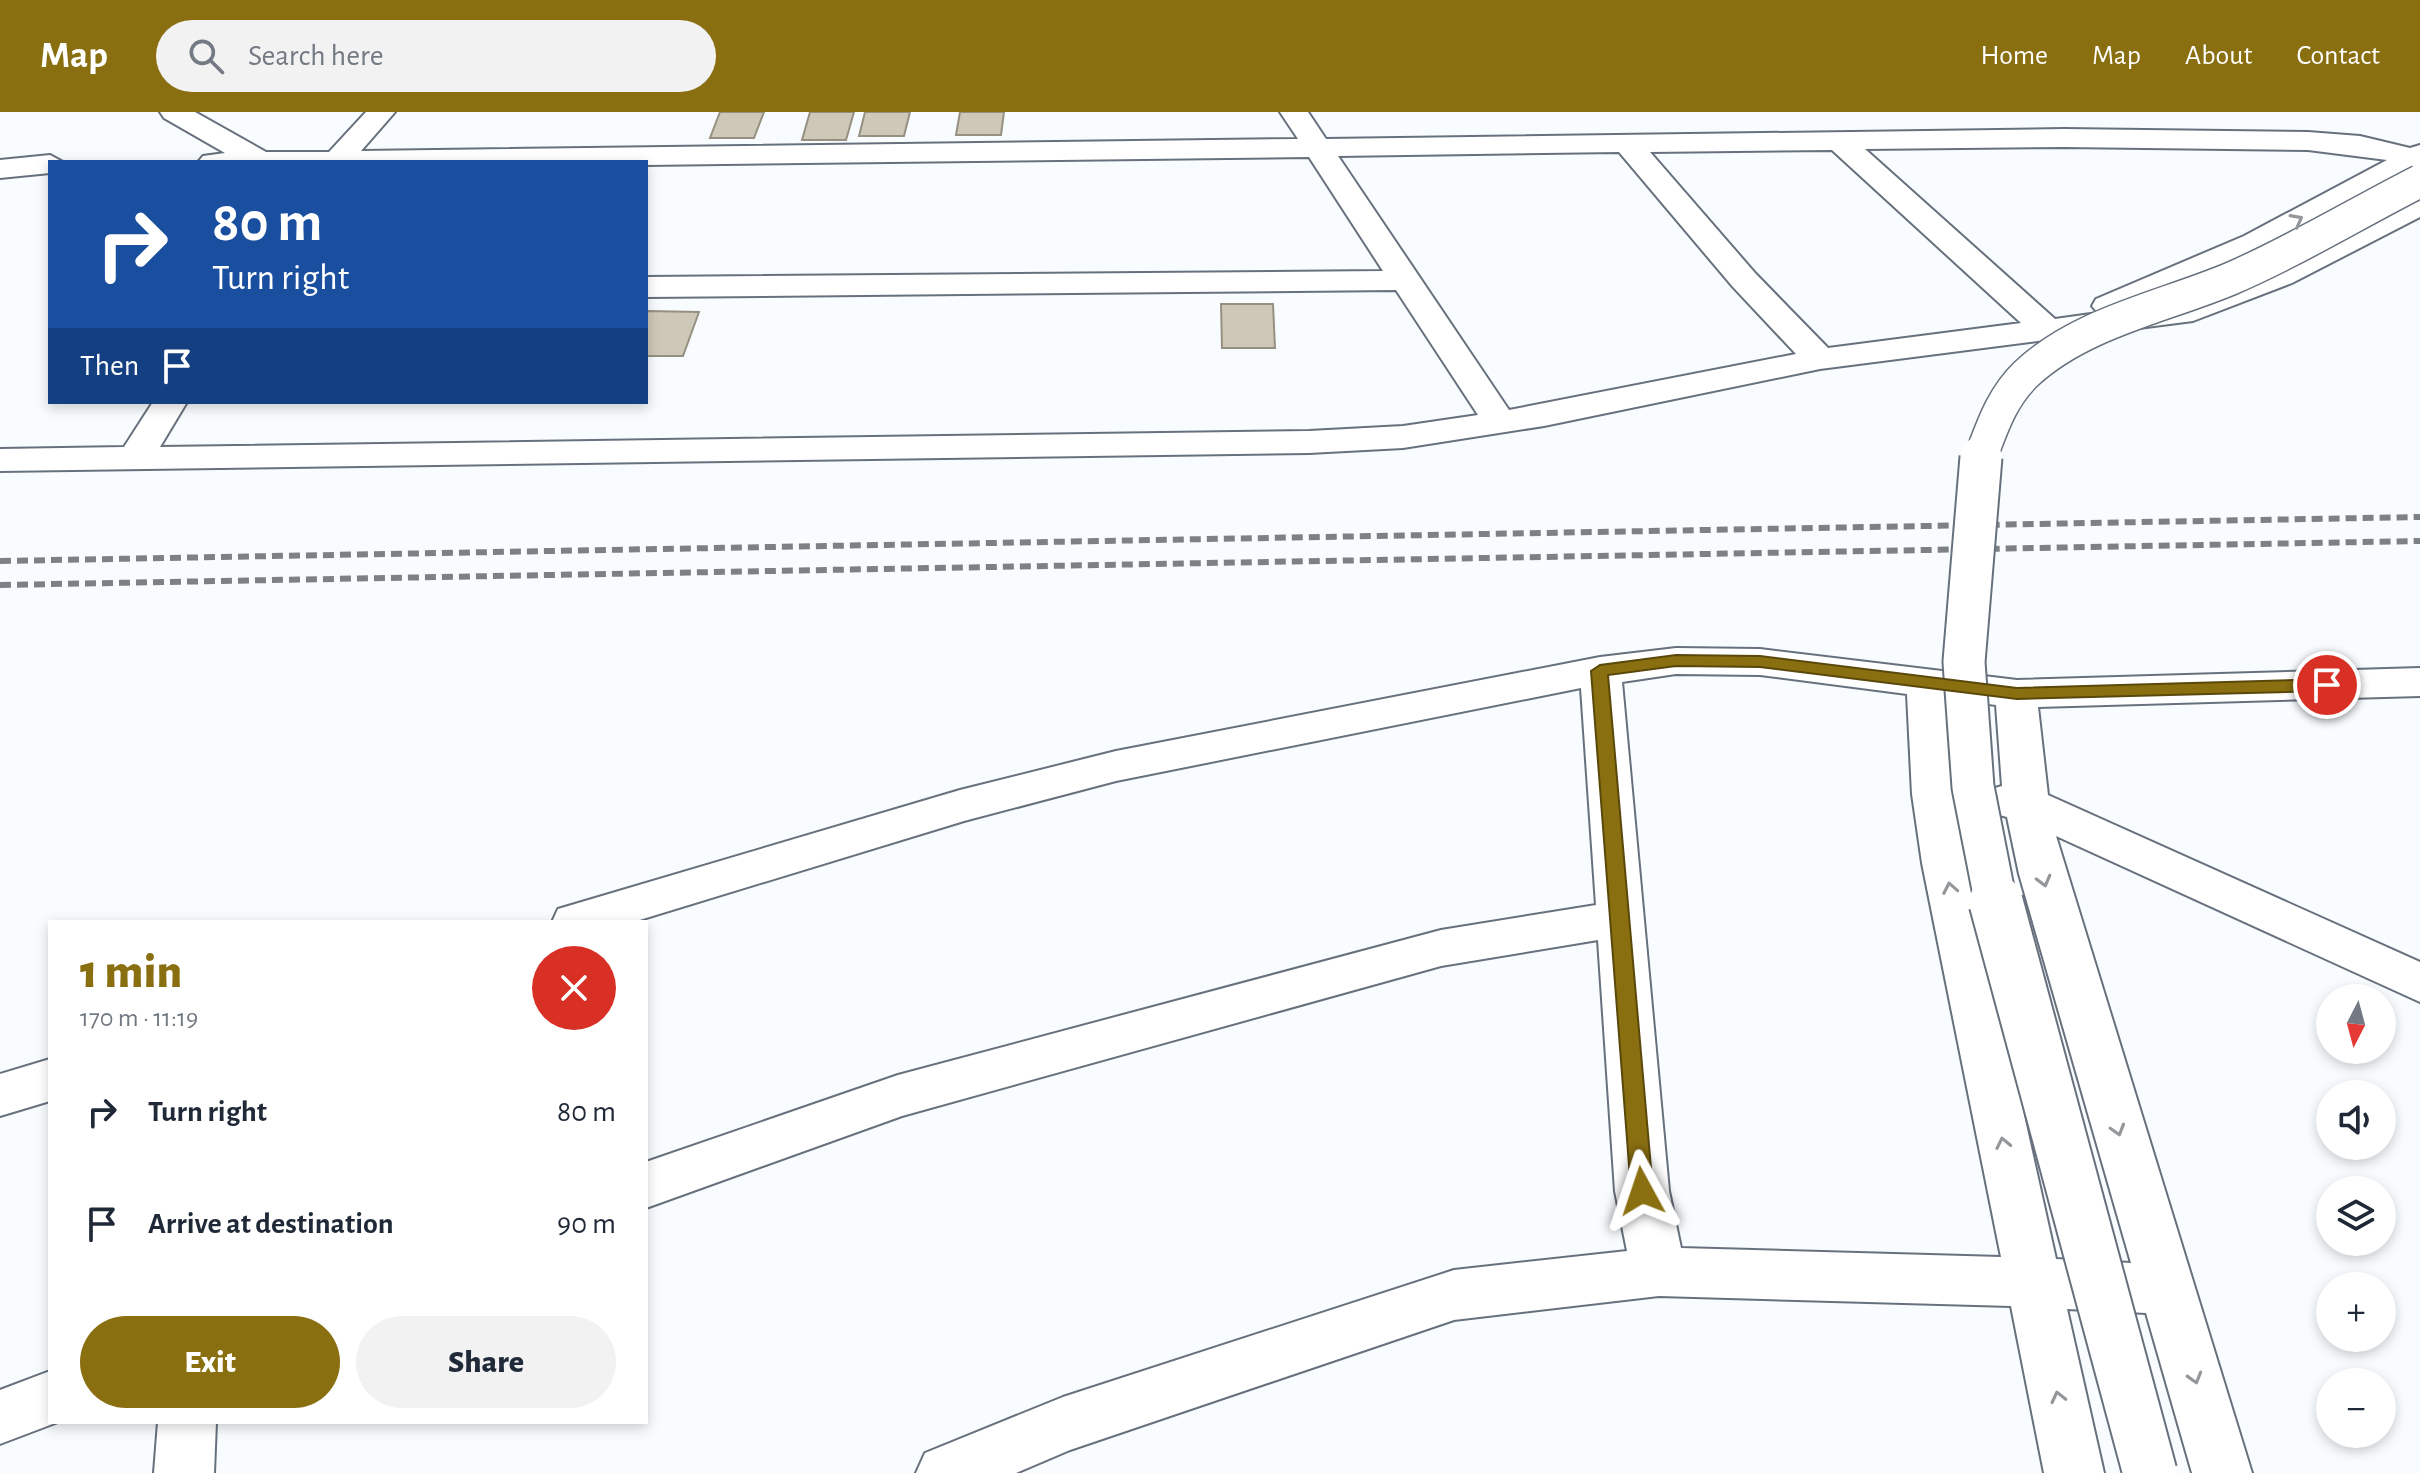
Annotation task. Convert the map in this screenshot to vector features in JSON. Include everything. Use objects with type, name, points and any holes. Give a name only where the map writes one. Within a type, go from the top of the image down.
[{"type":"street","points":[[174,112],[258,160]]},
{"type":"street","points":[[1294,112],[1500,422]]},
{"type":"street","points":[[1539,112],[1543,145]]},
{"type":"street","points":[[1792,112],[1801,140]]},
{"type":"street","points":[[2050,112],[2064,138]]},
{"type":"street","points":[[2287,112],[2308,141]]},
{"type":"street","points":[[338,160],[375,114]]},
{"type":"street","points":[[459,160],[2064,138],[2308,141],[2360,145],[2419,163]]},
{"type":"street","points":[[1838,140],[2046,328]]},
{"type":"street","points":[[1627,144],[1744,280],[1820,359]]},
{"type":"street","points":[[2046,328],[2138,295],[2419,163]]},
{"type":"street","points":[[2150,1473],[2012,968],[1988,870],[1973,787],[1964,662],[1980,459],[1989,429],[2004,399],[2026,374],[2054,352],[2092,332],[2232,278],[2419,163]]},
{"type":"street","points":[[0,169],[48,164]]},
{"type":"street","points":[[0,460],[1309,442],[1403,437],[1500,422],[1820,359],[2193,311],[2229,300],[2296,270],[2420,205]]},
{"type":"street","points":[[648,287],[1406,280]]},
{"type":"street","points":[[135,458],[169,404]]},
{"type":"street","points":[[582,920],[960,806],[1116,766],[1600,671],[1676,661],[1760,662],[2017,694],[2420,682]]},
{"type":"street","points":[[1600,671],[1617,919],[1642,1191],[1659,1272]]},
{"type":"street","points":[[1927,682],[1934,794],[1948,877],[2074,1473]]},
{"type":"street","points":[[2017,694],[2017,746],[2024,803],[2068,971],[2169,1290],[2222,1473]]},
{"type":"street","points":[[1934,794],[2024,803],[2414,976]]},
{"type":"street","points":[[648,1184],[898,1096],[1441,948],[1617,919]]},
{"type":"street","points":[[0,1095],[48,1081]]},
{"type":"street","points":[[946,1473],[1063,1425],[1454,1295],[1659,1272],[2032,1282],[2169,1290]]},
{"type":"street","points":[[0,1417],[48,1399]]},
{"type":"street","points":[[184,1473],[187,1424]]},
{"type":"building","points":[[720,112],[764,112],[754,138],[710,138]]},
{"type":"building","points":[[810,112],[854,112],[846,140],[802,140]]},
{"type":"building","points":[[865,112],[910,112],[904,136],[859,136]]},
{"type":"building","points":[[960,112],[1004,112],[1001,135],[956,135]]},
{"type":"building","points":[[1221,304],[1273,304],[1275,348],[1222,348]]},
{"type":"building","points":[[648,311],[699,312],[683,356],[648,356]]},
{"type":"railway","points":[[0,561],[2420,517]]},
{"type":"railway","points":[[0,585],[2420,541]]},
{"type":"route","points":[[1642,1191],[1617,919],[1600,671],[1676,661],[1760,662],[2017,694],[2327,685]]}]
